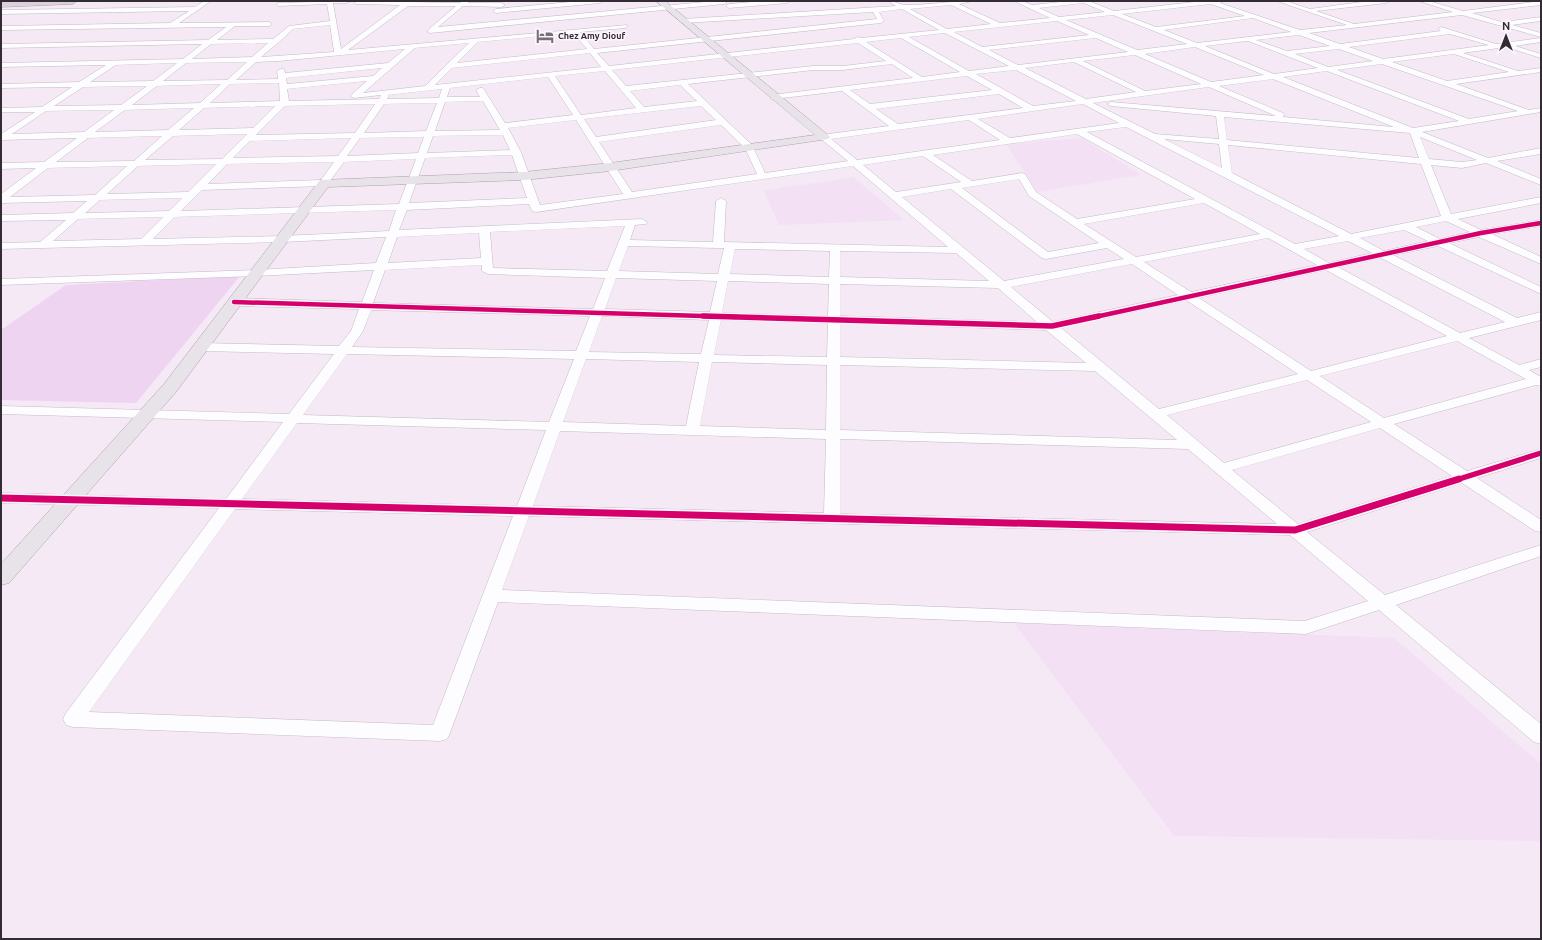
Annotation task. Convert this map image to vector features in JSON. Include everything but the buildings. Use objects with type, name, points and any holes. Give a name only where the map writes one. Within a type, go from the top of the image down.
[{"type":"highway","points":[[1,4],[73,1]]},
{"type":"main road","points":[[660,1],[774,98],[824,137]]},
{"type":"main road","points":[[1,578],[170,388],[324,183],[524,176],[824,137]]},
{"type":"street","points":[[1,45],[82,1]]},
{"type":"street","points":[[28,71],[148,1]]},
{"type":"street","points":[[1,137],[208,1]]},
{"type":"street","points":[[496,11],[600,1],[628,28],[575,31],[511,40]]},
{"type":"street","points":[[427,34],[480,26],[612,13],[725,3],[787,1]]},
{"type":"street","points":[[891,1],[946,31],[1516,323]]},
{"type":"street","points":[[683,21],[904,8],[970,1]]},
{"type":"street","points":[[1017,1],[1292,120]]},
{"type":"street","points":[[1030,7],[1084,1],[1541,182]]},
{"type":"street","points":[[1143,1],[1160,8]]},
{"type":"street","points":[[345,91],[357,93],[388,92],[447,86],[1220,1]]},
{"type":"street","points":[[1280,1],[1356,26]]},
{"type":"street","points":[[1308,10],[1386,1]]},
{"type":"street","points":[[1422,1],[1541,35]]},
{"type":"street","points":[[279,4],[330,2],[349,4],[359,2],[502,3]]},
{"type":"street","points":[[330,2],[335,18],[338,54]]},
{"type":"street","points":[[338,54],[409,2]]},
{"type":"street","points":[[1209,2],[1541,116]]},
{"type":"street","points":[[1,12],[26,3]]},
{"type":"street","points":[[346,103],[464,3]]},
{"type":"street","points":[[480,26],[502,3]]},
{"type":"street","points":[[725,3],[744,17]]},
{"type":"street","points":[[951,3],[998,25]]},
{"type":"street","points":[[774,98],[1541,3]]},
{"type":"street","points":[[838,5],[852,4]]},
{"type":"street","points":[[1,12],[195,9]]},
{"type":"street","points":[[449,66],[592,51],[642,43],[705,39],[882,21],[875,10]]},
{"type":"street","points":[[815,13],[920,79]]},
{"type":"street","points":[[1154,29],[1254,17]]},
{"type":"street","points":[[43,245],[255,60],[278,50],[291,27],[335,18]]},
{"type":"street","points":[[1408,19],[1450,32],[1541,56]]},
{"type":"street","points":[[1504,24],[1541,19]]},
{"type":"street","points":[[1,200],[234,24]]},
{"type":"street","points":[[1,28],[268,24]]},
{"type":"street","points":[[501,24],[511,40]]},
{"type":"street","points":[[575,31],[642,110]]},
{"type":"street","points":[[1286,54],[1450,32]]},
{"type":"street","points":[[902,36],[1032,109]]},
{"type":"street","points":[[981,49],[1097,36]]},
{"type":"street","points":[[1,45],[210,42],[278,50],[338,54],[475,40],[580,37]]},
{"type":"street","points":[[1247,39],[1470,122]]},
{"type":"street","points":[[427,88],[475,40]]},
{"type":"street","points":[[824,137],[1541,40]]},
{"type":"street","points":[[1,64],[255,60],[278,50]]},
{"type":"street","points":[[143,243],[285,102],[278,50]]},
{"type":"street","points":[[1453,52],[1534,78]]},
{"type":"street","points":[[1075,60],[1145,94]]},
{"type":"street","points":[[624,89],[748,75],[810,66],[843,68],[893,62]]},
{"type":"street","points":[[283,84],[391,65]]},
{"type":"street","points":[[1446,83],[1541,70]]},
{"type":"street","points":[[550,74],[629,195]]},
{"type":"street","points":[[2,86],[230,82],[283,84],[375,78]]},
{"type":"street","points":[[2,86],[15,79]]},
{"type":"street","points":[[476,83],[516,152],[543,227]]},
{"type":"street","points":[[682,83],[749,147],[762,176]]},
{"type":"street","points":[[283,84],[314,92]]},
{"type":"street","points":[[1,246],[282,239],[392,234],[484,229],[543,227],[636,222],[623,243],[440,733],[73,719],[356,331],[366,306],[392,234],[402,206],[447,86]]},
{"type":"street","points":[[844,89],[896,127]]},
{"type":"street","points":[[869,107],[1000,91]]},
{"type":"street","points":[[199,187],[324,183],[388,92]]},
{"type":"street","points":[[1,110],[486,99]]},
{"type":"street","points":[[1,137],[171,133],[358,135],[429,134],[504,129],[578,117],[703,102]]},
{"type":"street","points":[[1084,102],[1413,131],[1541,110]]},
{"type":"street","points":[[1220,114],[1227,175]]},
{"type":"street","points":[[970,117],[1008,141]]},
{"type":"street","points":[[593,140],[723,122]]},
{"type":"street","points":[[1,218],[303,211],[402,206],[535,205],[597,200],[1127,124]]},
{"type":"street","points":[[1078,131],[1539,381]]},
{"type":"street","points":[[1413,131],[1447,218],[1541,261]]},
{"type":"street","points":[[1151,136],[1462,164],[1541,151]]},
{"type":"street","points":[[824,137],[1295,530],[1538,729]]},
{"type":"street","points":[[1,166],[341,159],[516,152]]},
{"type":"street","points":[[925,153],[970,184]]},
{"type":"street","points":[[895,195],[1022,176],[1032,194],[1541,528]]},
{"type":"street","points":[[953,186],[1046,256],[1109,244]]},
{"type":"street","points":[[1,200],[191,195]]},
{"type":"street","points":[[597,200],[598,224]]},
{"type":"street","points":[[1075,222],[1205,200]]},
{"type":"street","points":[[1294,248],[1541,200]]},
{"type":"street","points":[[692,430],[724,278],[722,201]]},
{"type":"street","points":[[234,302],[1052,326],[1481,233],[1541,223]]},
{"type":"street","points":[[1405,226],[1541,291]]},
{"type":"street","points":[[484,229],[488,271],[1003,286],[1270,235]]},
{"type":"street","points":[[623,243],[960,250]]},
{"type":"street","points":[[832,519],[835,247]]},
{"type":"street","points":[[1,282],[256,273],[487,261]]},
{"type":"street","points":[[1156,414],[1541,316]]},
{"type":"street","points":[[201,347],[1101,367]]},
{"type":"street","points":[[1518,369],[1541,363]]},
{"type":"street","points":[[1221,468],[1539,381]]},
{"type":"street","points":[[1,410],[1193,445]]},
{"type":"street","points":[[1,498],[1295,530],[1541,452]]},
{"type":"street","points":[[492,596],[1306,628],[1541,550]]},
{"type":"shaded area","points":[[1082,138],[1141,175],[1038,192],[1006,144]]},
{"type":"shaded area","points":[[853,177],[904,220],[779,225],[764,191]]},
{"type":"shaded area","points":[[240,276],[136,403],[1,400],[1,330],[66,285]]},
{"type":"shaded area","points":[[1014,623],[1394,638],[1541,764],[1541,841],[1174,836]]},
{"type":"cycle path","points":[[234,302],[1052,326],[1481,233],[1541,223]]},
{"type":"cycle path","points":[[1,498],[1295,530],[1541,453]]},
{"type":"place","name":"Chez Amy Diouf","points":[[545,36]]}]
